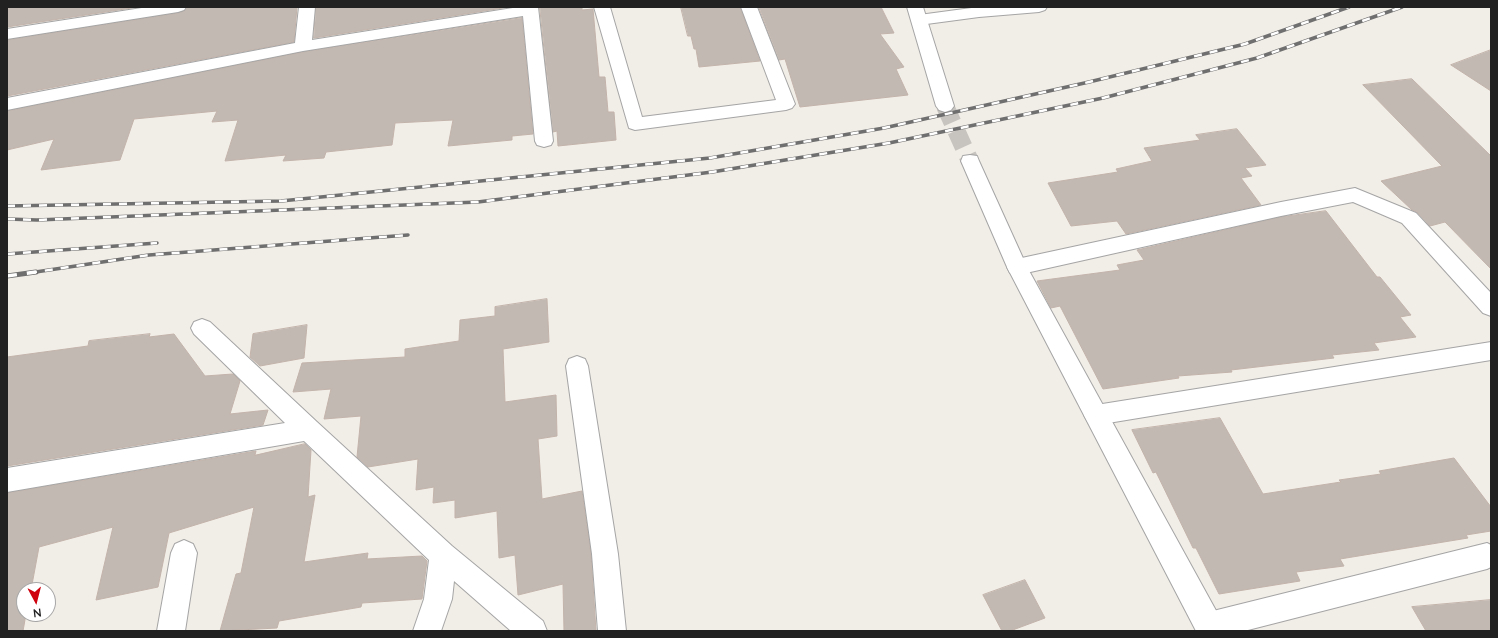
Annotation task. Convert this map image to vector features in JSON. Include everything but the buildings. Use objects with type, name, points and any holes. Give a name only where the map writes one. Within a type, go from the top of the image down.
[{"type":"street","points":[[7,34],[178,7]]},
{"type":"street","points":[[303,46],[307,7]]},
{"type":"street","points":[[602,7],[635,124],[786,104],[749,7]]},
{"type":"street","points":[[945,106],[917,14],[979,12],[1039,7]]},
{"type":"street","points":[[7,104],[303,46],[530,9],[544,141]]},
{"type":"street","points":[[970,161],[1017,267],[1209,628],[1486,556]]},
{"type":"street","points":[[1017,267],[1281,209],[1355,195],[1409,218],[1491,307]]},
{"type":"street","points":[[202,328],[308,430],[443,555],[533,631]]},
{"type":"street","points":[[1096,415],[1491,351]]},
{"type":"street","points":[[577,366],[605,554],[612,631]]},
{"type":"street","points":[[7,480],[308,430]]},
{"type":"street","points":[[171,631],[184,553]]},
{"type":"street","points":[[427,631],[438,599],[443,555]]},
{"type":"tunnel","points":[[945,106],[970,161]]},
{"type":"railway","points":[[7,206],[281,201],[710,158],[884,128],[1089,82],[1245,44],[1349,7]]},
{"type":"railway","points":[[7,219],[37,220],[478,202],[712,172],[889,143],[1103,98],[1257,58],[1402,7]]},
{"type":"railway","points":[[32,273],[149,255],[408,235]]},
{"type":"railway","points":[[7,254],[157,243]]},
{"type":"railway","points":[[32,273],[36,272]]},
{"type":"railway","points":[[7,276],[32,273]]}]
